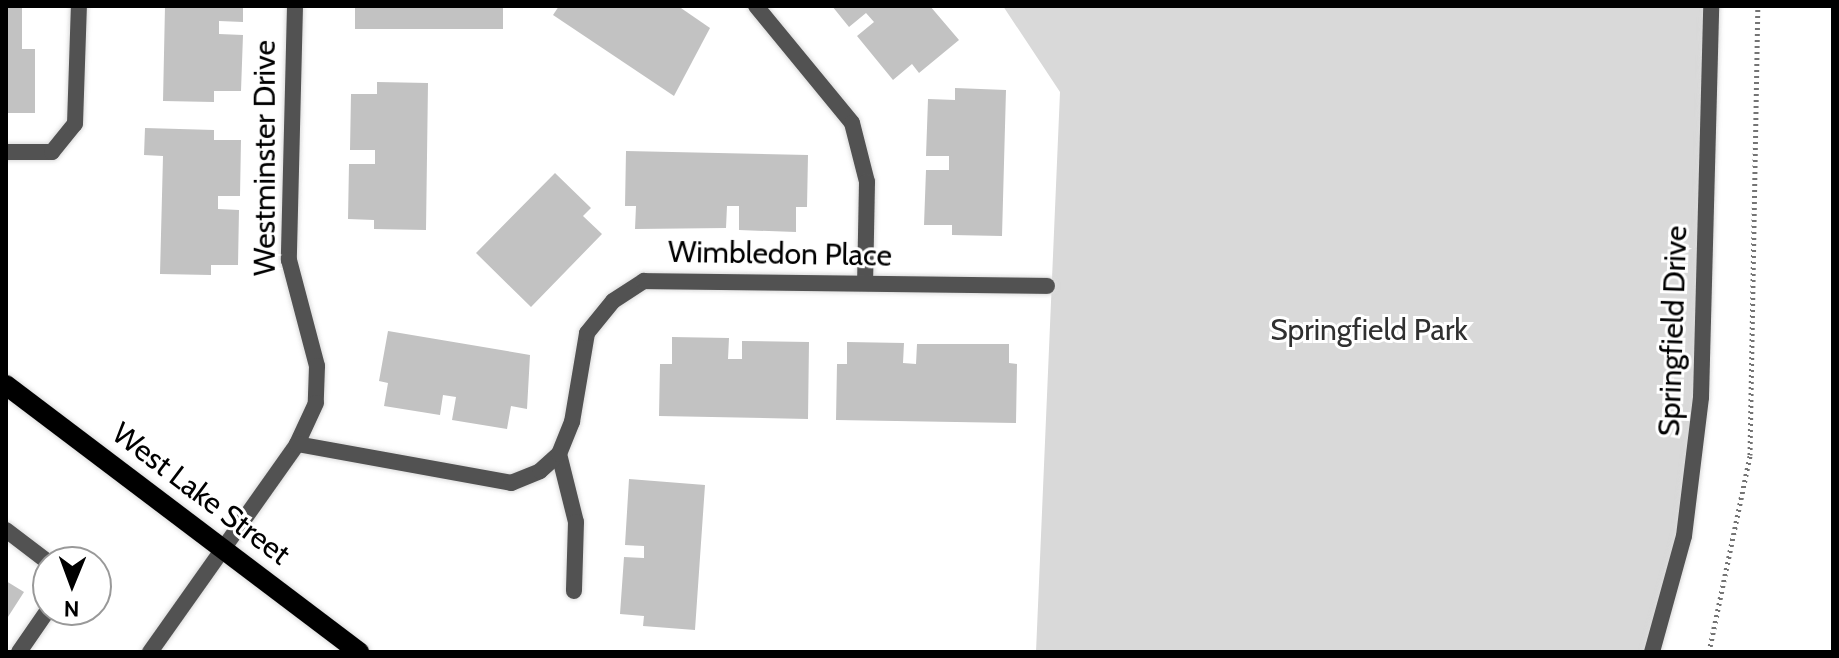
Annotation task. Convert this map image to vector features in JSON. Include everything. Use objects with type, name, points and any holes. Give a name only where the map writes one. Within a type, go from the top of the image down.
[{"type":"main road","name":"West Lake Street","points":[[6,385],[359,652]]},
{"type":"street","points":[[6,152],[52,152],[75,124],[79,6]]},
{"type":"street","name":"Westminster Drive","points":[[150,652],[226,552],[297,444],[316,403],[317,366],[289,260],[295,6]]},
{"type":"street","points":[[756,6],[852,123],[861,147],[865,283]]},
{"type":"street","name":"Springfield Drive","points":[[1652,652],[1684,536],[1701,397],[1711,6]]},
{"type":"street","name":"Wimbledon Place","points":[[559,454],[587,333],[613,301],[644,281],[1047,286]]},
{"type":"street","points":[[297,444],[511,483],[540,471],[559,454],[576,522],[574,591]]},
{"type":"street","points":[[6,530],[32,550]]},
{"type":"street","points":[[19,652],[37,626]]},
{"type":"path","points":[[1709,652],[1750,455],[1758,6]]},
{"type":"green space","name":"Springfield Park","points":[[1003,6],[1710,6],[1701,397],[1678,562],[1650,652],[1036,652],[1060,92]]},
{"type":"building","points":[[6,6],[22,6],[22,49],[35,49],[35,113],[6,113]]},
{"type":"building","points":[[165,6],[243,6],[243,22],[219,21],[219,34],[243,35],[241,91],[214,91],[214,102],[163,101]]},
{"type":"building","points":[[355,6],[503,6],[503,29],[355,29]]},
{"type":"building","points":[[559,6],[678,6],[710,28],[674,96],[553,15]]},
{"type":"building","points":[[832,6],[930,6],[959,40],[919,73],[912,64],[893,80],[857,36],[874,22],[866,13],[849,27]]},
{"type":"building","points":[[377,82],[428,83],[426,230],[374,229],[374,220],[348,219],[349,164],[375,164],[375,150],[350,150],[351,94],[377,94]]},
{"type":"building","points":[[955,88],[1006,90],[1002,236],[952,235],[952,225],[924,225],[926,170],[949,170],[949,156],[926,156],[928,99],[955,100]]},
{"type":"building","points":[[145,128],[214,130],[214,140],[241,140],[240,196],[218,196],[218,209],[239,210],[238,265],[211,265],[211,275],[160,274],[163,156],[144,155]]},
{"type":"building","points":[[626,151],[808,155],[807,207],[796,207],[796,232],[739,230],[739,206],[727,206],[726,228],[635,229],[636,206],[625,206]]},
{"type":"building","points":[[555,173],[591,208],[583,216],[602,234],[531,307],[476,253]]},
{"type":"building","points":[[388,331],[530,355],[527,409],[511,406],[507,429],[452,420],[456,397],[443,395],[440,415],[384,406],[388,383],[379,381]]},
{"type":"building","points":[[672,337],[729,338],[728,359],[742,359],[742,341],[809,342],[808,419],[659,416],[660,364],[672,364]]},
{"type":"building","points":[[847,342],[904,343],[903,363],[916,364],[917,344],[1009,344],[1009,363],[1017,364],[1016,423],[836,420],[837,364],[847,364]]},
{"type":"building","points":[[629,479],[705,485],[695,630],[643,626],[644,616],[620,614],[624,557],[644,558],[644,546],[625,545]]},
{"type":"building","points":[[6,581],[24,592],[6,620]]}]
